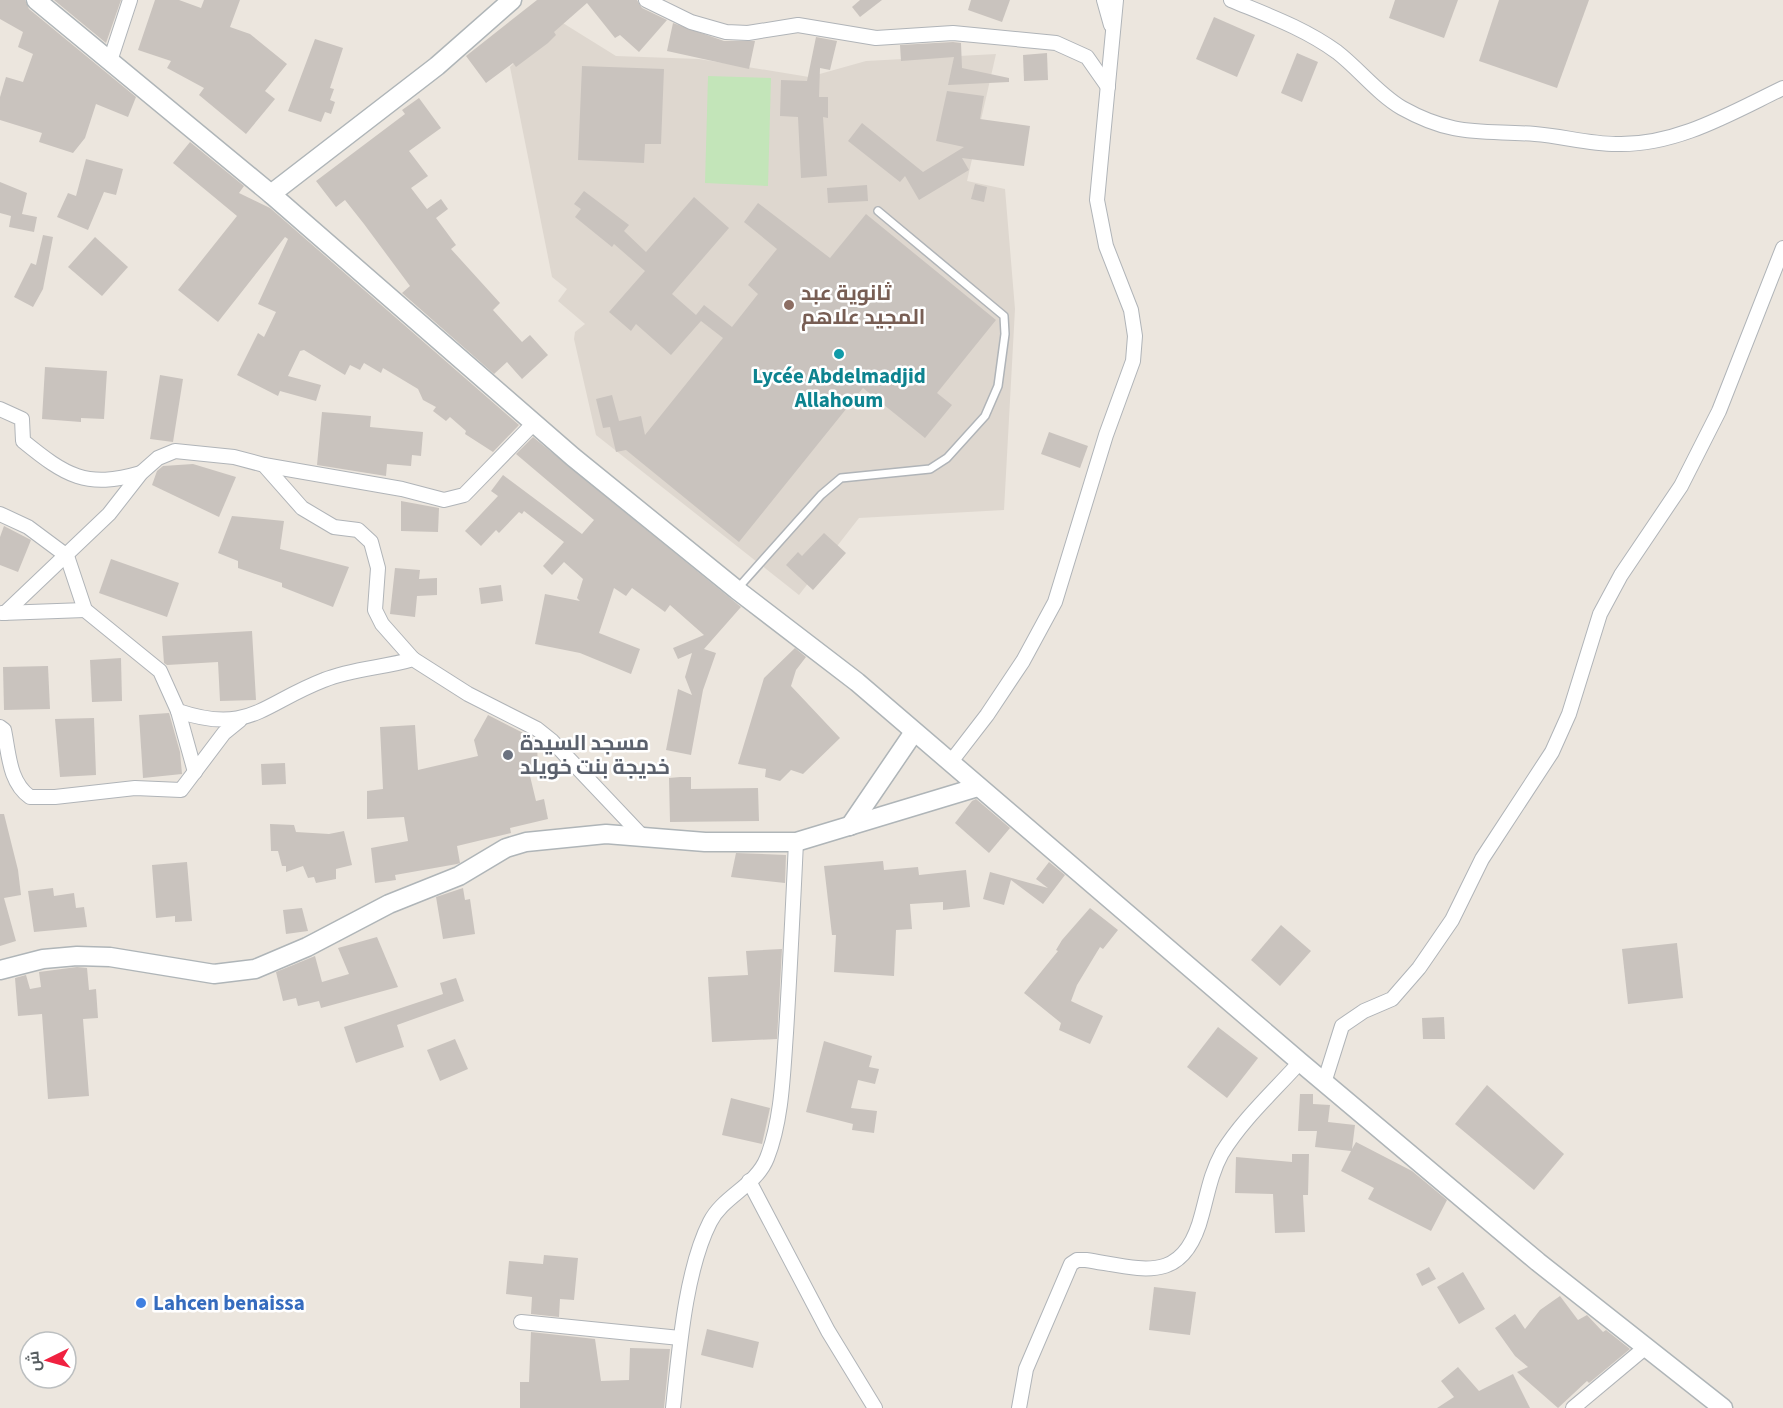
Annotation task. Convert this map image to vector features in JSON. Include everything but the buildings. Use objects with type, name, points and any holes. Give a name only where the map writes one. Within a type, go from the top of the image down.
[{"type":"main road","points":[[36,0],[271,194],[534,423],[736,590],[857,682],[1324,1083],[1538,1262],[1724,1408]]},
{"type":"main road","points":[[271,194],[437,66],[512,0]]},
{"type":"main road","points":[[850,826],[914,732]]},
{"type":"main road","points":[[0,970],[43,959],[77,956],[110,957],[206,974],[255,969],[307,948],[389,904],[459,876],[506,848],[526,842],[606,834],[754,844],[796,842],[978,787]]},
{"type":"street","points":[[110,61],[130,0]]},
{"type":"street","points":[[646,0],[691,22],[726,32],[748,33],[798,25],[876,38],[952,33],[1056,43],[1087,57],[1108,87]]},
{"type":"street","points":[[1104,0],[1114,39]]},
{"type":"street","points":[[950,763],[1023,661],[1055,602],[1106,435],[1133,361],[1135,336],[1131,310],[1106,246],[1097,200],[1116,0]]},
{"type":"street","points":[[1231,0],[1296,27],[1327,46],[1400,107],[1425,120],[1470,133],[1532,134],[1616,144],[1639,142],[1707,125],[1783,88]]},
{"type":"street","points":[[1324,1083],[1342,1026],[1364,1011],[1392,999],[1419,968],[1452,920],[1482,859],[1552,752],[1569,714],[1600,614],[1621,575],[1681,486],[1719,411],[1783,248]]},
{"type":"street","points":[[0,409],[22,419],[23,441],[63,471],[99,482],[113,481],[141,473]]},
{"type":"street","points":[[2,613],[67,556],[109,514],[141,473],[158,458],[175,451],[234,457],[264,465],[390,487],[444,500],[464,495],[534,423]]},
{"type":"street","points":[[264,465],[302,508],[334,527],[358,530],[371,542],[378,568],[375,610],[382,624],[413,659],[468,694],[537,729],[552,741],[644,837]]},
{"type":"street","points":[[0,514],[28,527],[67,556],[85,610],[160,671],[178,711],[195,772]]},
{"type":"street","points":[[2,613],[85,610]]},
{"type":"street","points":[[0,727],[4,730],[13,775],[18,786],[30,797],[55,797],[135,788],[176,791],[184,787],[224,733],[240,720],[324,680],[413,659]]},
{"type":"street","points":[[178,711],[204,720],[240,720]]},
{"type":"street","points":[[672,1408],[680,1338],[702,1240],[719,1206],[749,1181],[767,1159],[783,1071],[796,842]]},
{"type":"street","points":[[1019,1408],[1026,1370],[1071,1264],[1077,1260],[1086,1260],[1157,1269],[1180,1259],[1197,1232],[1206,1191],[1222,1154],[1234,1135],[1300,1062]]},
{"type":"street","points":[[749,1181],[828,1331],[875,1408]]},
{"type":"street","points":[[521,1322],[680,1338]]},
{"type":"street","points":[[1574,1408],[1646,1347]]},
{"type":"lane","points":[[736,590],[821,495],[841,478],[930,469],[947,458],[985,416],[998,386],[1005,334],[1004,316],[878,211]]},
{"type":"shaded area","name":"ثانوية عبد المجيد علاهم","points":[[558,20],[616,56],[699,59],[809,77],[866,61],[996,54],[967,181],[1005,189],[1015,309],[1004,510],[859,518],[799,595],[596,435],[574,339],[575,332],[585,324],[558,301],[567,289],[552,277],[510,67]]},
{"type":"green space","points":[[708,76],[771,78],[768,186],[705,183]]},
{"type":"place","name":"ثانوية عبد المجيد علاهم","points":[[789,305]]},
{"type":"place","name":"Lycée Abdelmadjid Allahoum","points":[[839,354]]},
{"type":"place","name":"مسجد السيدة خديجة بنت خويلد","points":[[508,755]]},
{"type":"place","name":"Lahcen benaissa","points":[[141,1303]]}]
